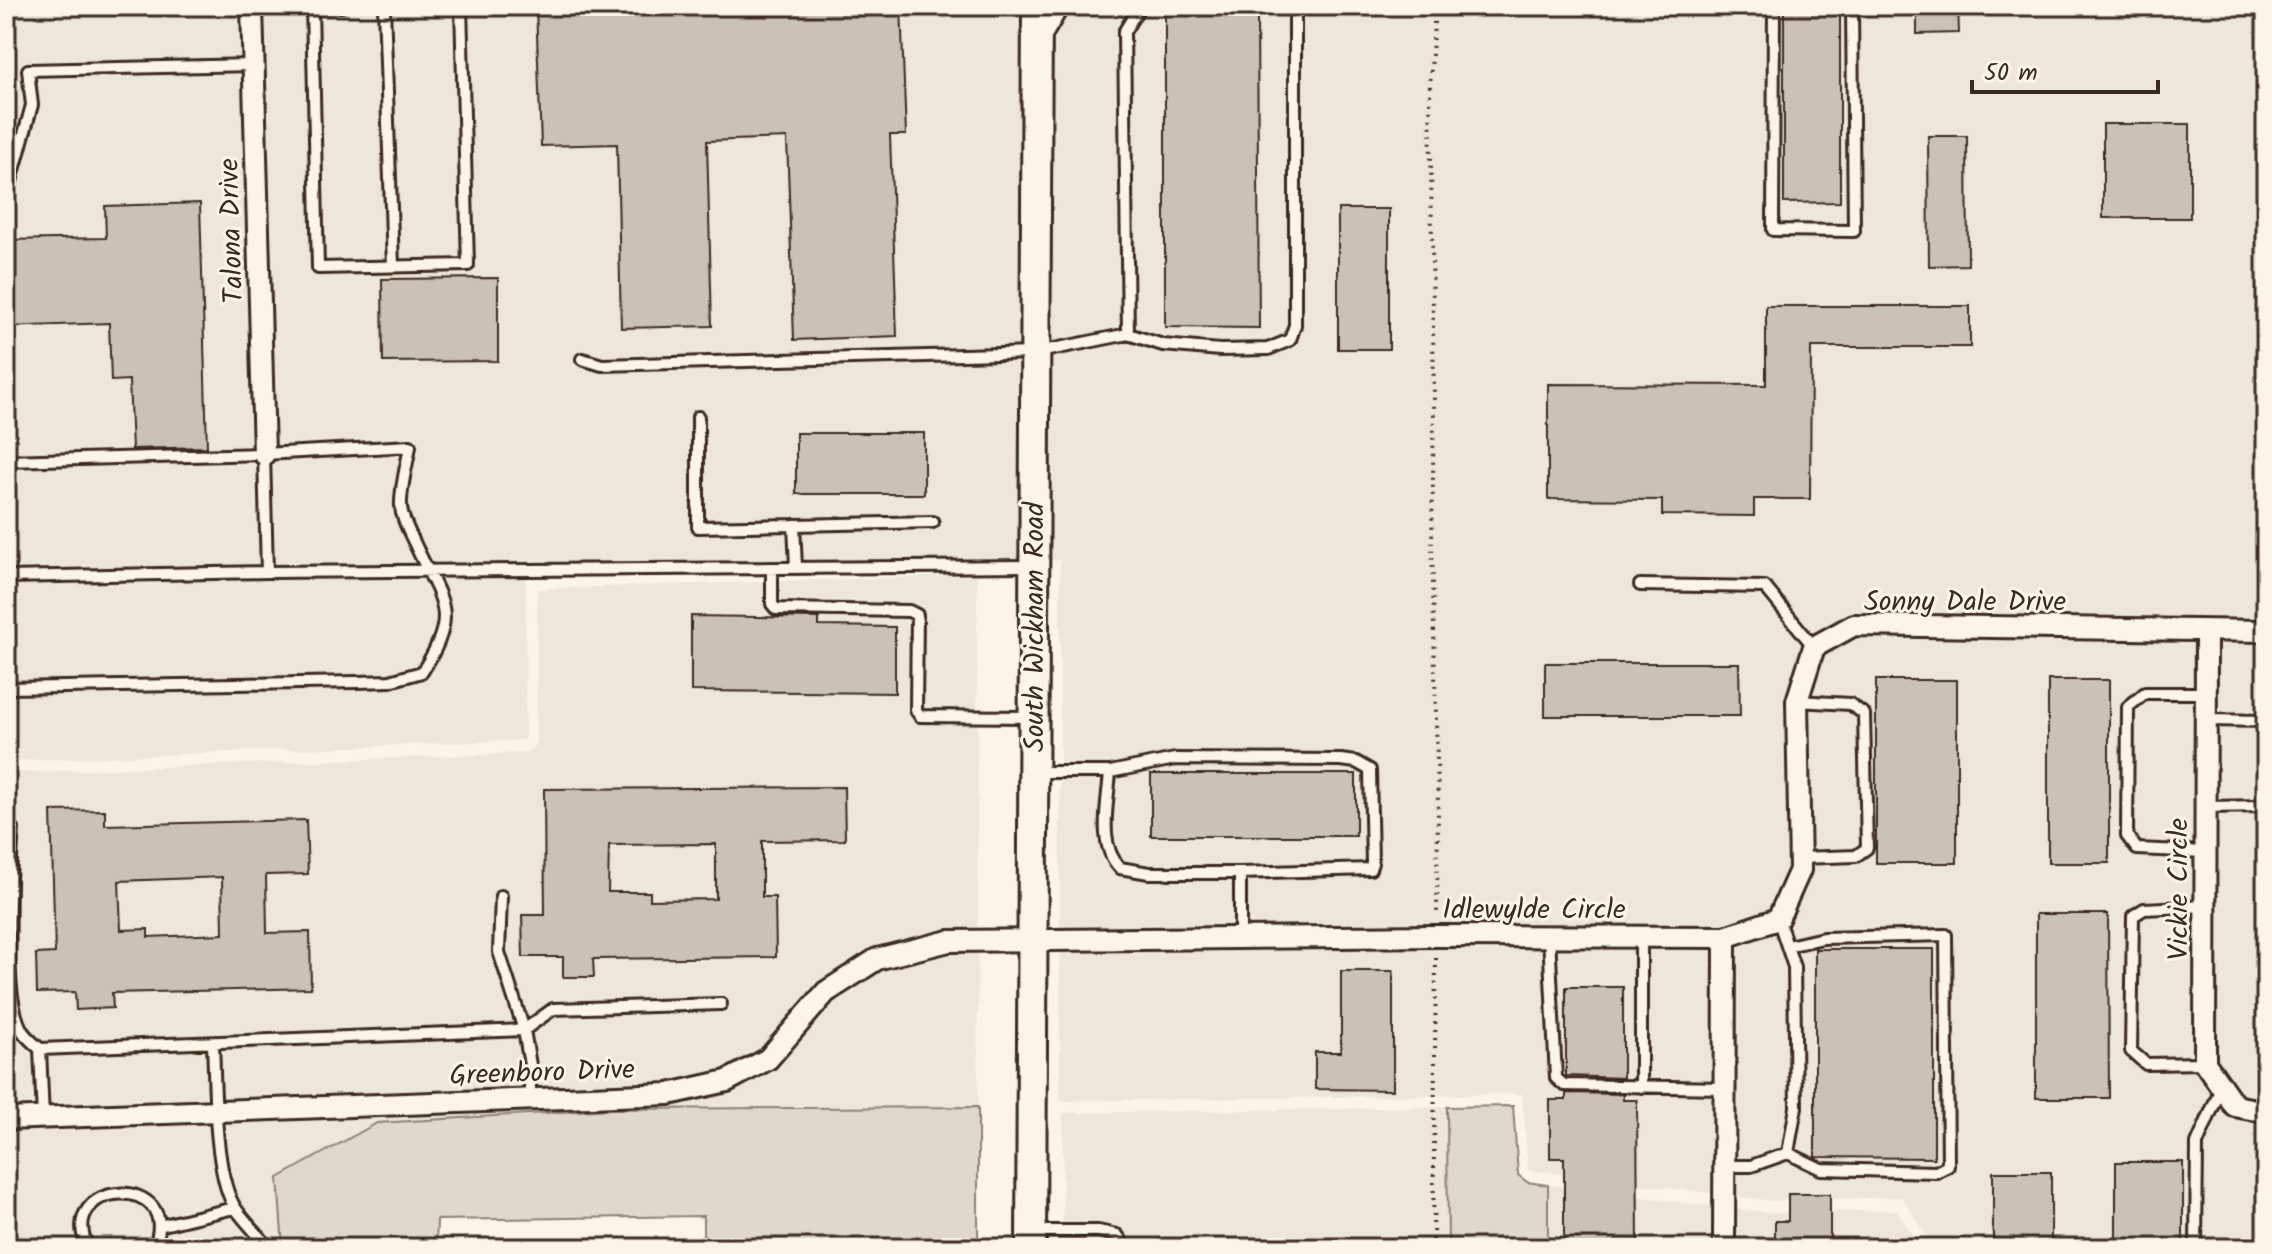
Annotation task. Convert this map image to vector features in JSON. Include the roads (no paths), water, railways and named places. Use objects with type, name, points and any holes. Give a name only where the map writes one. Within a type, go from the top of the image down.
[{"type":"main road","name":"South Wickham Road","points":[[1031,1240],[1037,6]]},
{"type":"street","name":"Talona Drive","points":[[252,8],[264,454]]},
{"type":"street","name":"Sonny Dale Drive","points":[[1814,647],[1854,625],[2266,631]]},
{"type":"street","name":"Vickie Circle","points":[[2205,1063],[2206,631]]},
{"type":"street","points":[[1724,1248],[1725,937],[1778,919],[1800,870],[1797,701],[1814,647]]},
{"type":"street","name":"Idlewylde Circle","points":[[1032,940],[1725,937]]},
{"type":"street","name":"Greenboro Drive","points":[[6,1119],[669,1094],[727,1081],[768,1059],[826,992],[877,959],[949,941],[1032,940]]},
{"type":"street","points":[[2205,1063],[2235,1106],[2266,1112]]},
{"type":"lane","points":[[252,8],[342,6]]},
{"type":"lane","points":[[384,6],[393,266]]},
{"type":"lane","points":[[312,7],[318,268],[468,265],[461,6]]},
{"type":"lane","points":[[1036,54],[1064,6]]},
{"type":"lane","points":[[1128,334],[1124,32],[1140,6]]},
{"type":"lane","points":[[582,359],[602,365],[1034,353],[1128,334],[1163,345],[1220,350],[1268,349],[1290,340],[1295,325],[1295,6]]},
{"type":"lane","points":[[1774,6],[1773,230],[1854,231],[1852,6]]},
{"type":"lane","points":[[6,188],[10,185],[32,105],[28,70],[253,65]]},
{"type":"lane","points":[[698,417],[698,527],[933,522]]},
{"type":"lane","points":[[6,461],[264,454],[410,446],[401,507],[426,570],[437,587],[445,628],[436,651],[422,672],[390,681],[6,688]]},
{"type":"lane","points":[[264,454],[267,572]]},
{"type":"lane","points":[[794,525],[796,567]]},
{"type":"lane","points":[[6,577],[426,570],[1033,566]]},
{"type":"lane","points":[[772,568],[772,604],[776,609],[909,611],[917,615],[916,710],[920,716],[1033,717]]},
{"type":"lane","points":[[1640,585],[1765,587],[1814,647]]},
{"type":"lane","points":[[2205,852],[2137,849],[2127,836],[2127,821],[2128,707],[2145,693],[2206,693]]},
{"type":"lane","points":[[1797,701],[1850,704],[1864,714],[1867,848],[1856,856],[1800,858]]},
{"type":"lane","points":[[2206,720],[2266,721]]},
{"type":"lane","points":[[1033,772],[1110,772],[1175,759],[1356,762],[1370,770],[1370,869],[1149,873],[1120,868],[1109,854],[1106,839],[1110,772]]},
{"type":"lane","points":[[2205,807],[2266,806]]},
{"type":"lane","points":[[13,829],[8,908],[13,1000],[22,1030],[40,1049],[43,1118]]},
{"type":"lane","points":[[1240,873],[1240,938]]},
{"type":"lane","points":[[501,896],[499,952],[524,1030],[530,1065],[530,1101]]},
{"type":"lane","points":[[2205,906],[2144,909],[2133,916],[2131,1051],[2146,1064],[2205,1063]]},
{"type":"lane","points":[[1778,919],[1794,967],[1796,1107],[1788,1153]]},
{"type":"lane","points":[[1724,1166],[1751,1166],[1788,1153],[1821,1169],[1936,1172],[1948,1166],[1946,935],[1823,938],[1788,946]]},
{"type":"lane","points":[[1549,936],[1556,1078],[1564,1085],[1724,1088]]},
{"type":"lane","points":[[1641,936],[1641,1087]]},
{"type":"lane","points":[[40,1049],[524,1030],[553,1009],[721,1004]]},
{"type":"lane","points":[[213,1043],[224,1184],[234,1208],[254,1227],[269,1248]]},
{"type":"lane","points":[[2196,1248],[2197,1144],[2222,1087]]},
{"type":"lane","points":[[88,1248],[83,1233],[84,1220],[99,1198],[124,1192],[148,1202],[156,1213],[159,1226],[154,1248]]},
{"type":"lane","points":[[159,1226],[234,1208]]},
{"type":"lane","points":[[1031,1240],[1109,1233],[1121,1240],[1122,1248]]}]
